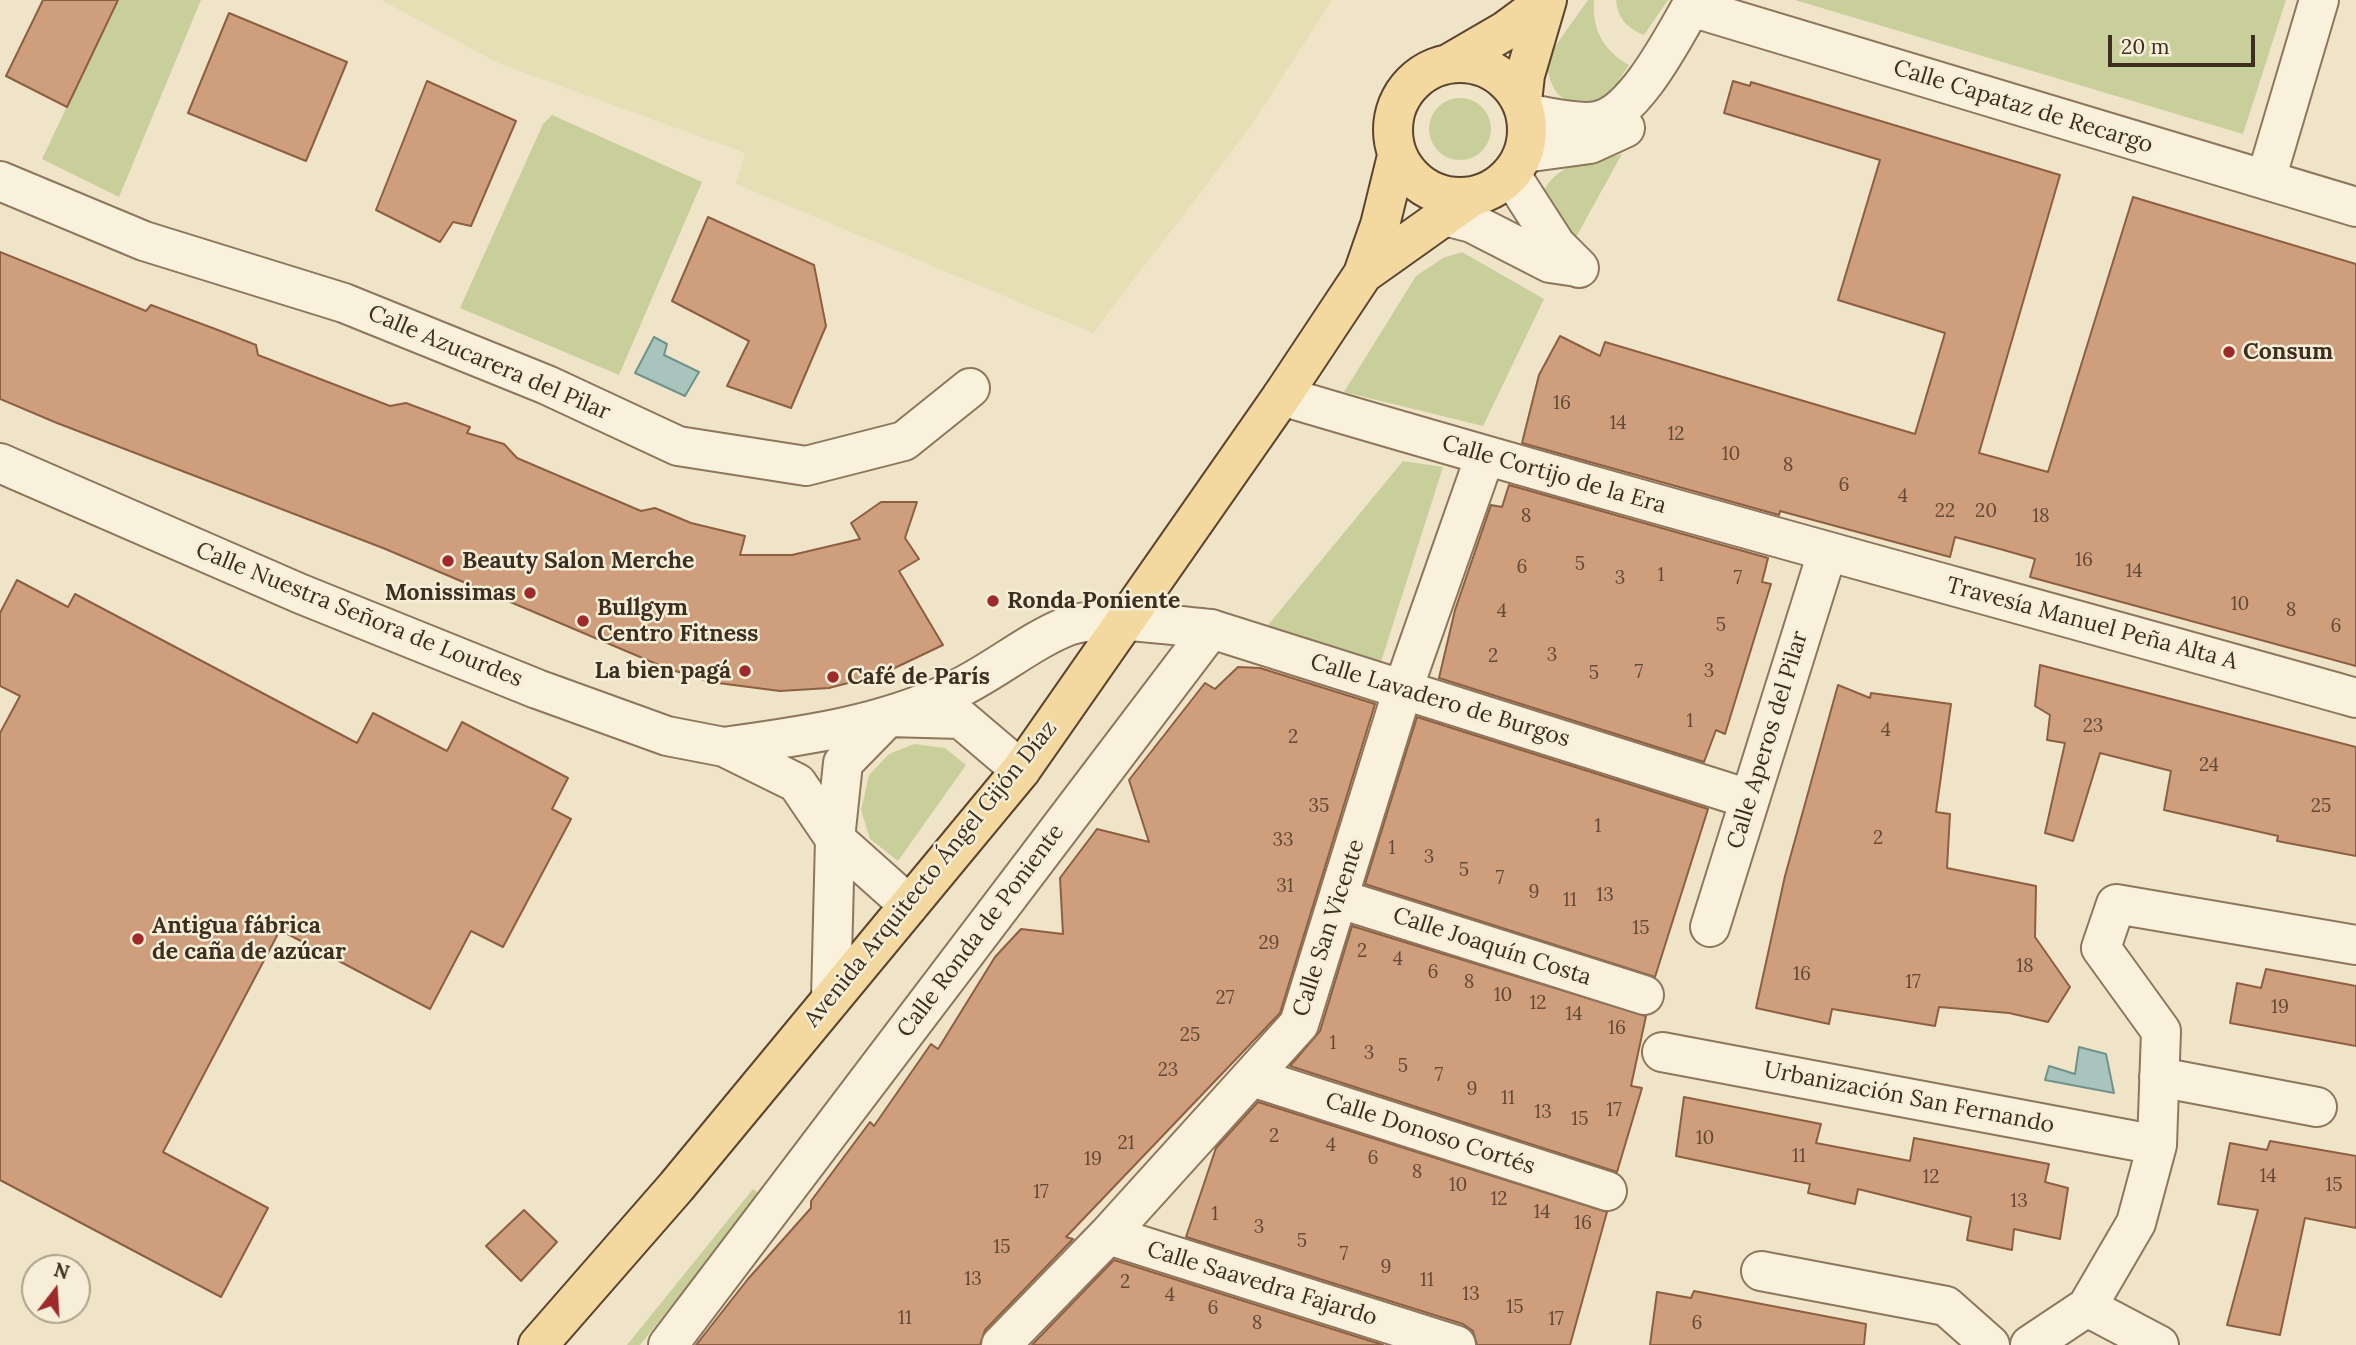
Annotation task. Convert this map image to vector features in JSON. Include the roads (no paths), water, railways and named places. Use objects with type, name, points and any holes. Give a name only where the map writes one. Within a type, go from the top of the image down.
[{"type":"main road","name":"Avenida Arquitecto Ángel Gijón Díaz","points":[[538,1345],[676,1187],[1021,770],[1282,396],[1363,274],[1380,225],[1396,156],[1392,125],[1401,97],[1422,74],[1450,63],[1505,31],[1547,0]]},
{"type":"main road","name":"Avenida Arquitecto Ángel Gijón Díaz","points":[[1363,274],[1458,207],[1492,190],[1517,164],[1528,134],[1524,108],[1525,75],[1547,0]]},
{"type":"main road","points":[[1450,63],[1479,65],[1505,79],[1524,108]]},
{"type":"main road","points":[[1396,156],[1414,180],[1458,207]]},
{"type":"street","points":[[2266,179],[2319,0]]},
{"type":"street","points":[[1458,207],[1472,223],[1550,263],[1585,272],[1556,245],[1517,164],[1590,144],[1635,121],[1658,63],[1693,3]]},
{"type":"street","name":"Calle Capataz de Recargo","points":[[1693,3],[2356,206]]},
{"type":"street","points":[[1524,108],[1598,121],[1621,108],[1658,63]]},
{"type":"street","name":"Calle Azucarera del Pilar","points":[[0,181],[144,242],[344,303],[547,385],[678,446],[806,466],[904,442],[970,388]]},
{"type":"street","name":"Calle Cortijo de la Era","points":[[1282,396],[1827,553]]},
{"type":"street","name":"Calle San Vicente","points":[[1001,1345],[1108,1236],[1299,1024],[1403,689],[1485,456]]},
{"type":"street","name":"Calle Nuestra Señora de Lourdes","points":[[0,463],[301,594],[537,689],[667,736],[724,747],[797,783],[835,839],[909,905]]},
{"type":"street","name":"Travesía Manuel Peña Alta A","points":[[1827,553],[2028,605],[2356,698]]},
{"type":"street","name":"Calle Aperos del Pilar","points":[[1710,927],[1827,553]]},
{"type":"street","name":"Calle Lavadero de Burgos","points":[[1126,621],[1211,629],[1749,799]]},
{"type":"street","name":"Calle Nuestra Señora de Lourdes","points":[[724,747],[828,732],[888,718],[953,692],[1069,626],[1126,621]]},
{"type":"street","name":"Calle Ronda de Poniente","points":[[668,1345],[1211,629]]},
{"type":"street","points":[[831,999],[835,839],[843,764],[888,718],[961,719],[1021,770]]},
{"type":"street","name":"Calle Joaquín Costa","points":[[1340,899],[1644,995]]},
{"type":"street","points":[[2029,1345],[2087,1307],[2136,1223],[2157,1144],[2161,1031],[2101,948],[2116,904],[2356,945]]},
{"type":"street","name":"Urbanización San Fernando","points":[[1662,1052],[2157,1144]]},
{"type":"street","name":"Calle Donoso Cortés","points":[[1252,1077],[1607,1191]]},
{"type":"street","points":[[2159,1077],[2317,1107]]},
{"type":"street","name":"Calle Saavedra Fajardo","points":[[1108,1236],[1456,1345]]},
{"type":"street","points":[[1761,1271],[1946,1306],[1990,1345]]},
{"type":"street","points":[[2087,1307],[2159,1345]]},
{"type":"water","points":[[654,337],[667,344],[664,355],[699,372],[685,396],[635,373]]},
{"type":"water","points":[[2079,1047],[2106,1054],[2114,1093],[2045,1080],[2049,1066],[2075,1074]]},
{"type":"place","name":"Consum","points":[[2229,352]]},
{"type":"place","name":"Beauty Salon Merche","points":[[448,561]]},
{"type":"place","name":"Monissimas","points":[[530,593]]},
{"type":"place","name":"Ronda Poniente","points":[[993,601]]},
{"type":"place","name":"Bullgym Centro Fitness","points":[[583,621]]},
{"type":"place","name":"La bien pagá","points":[[745,671]]},
{"type":"place","name":"Café de París","points":[[833,677]]},
{"type":"place","name":"Antigua fábrica de caña de azúcar","points":[[138,939]]}]
